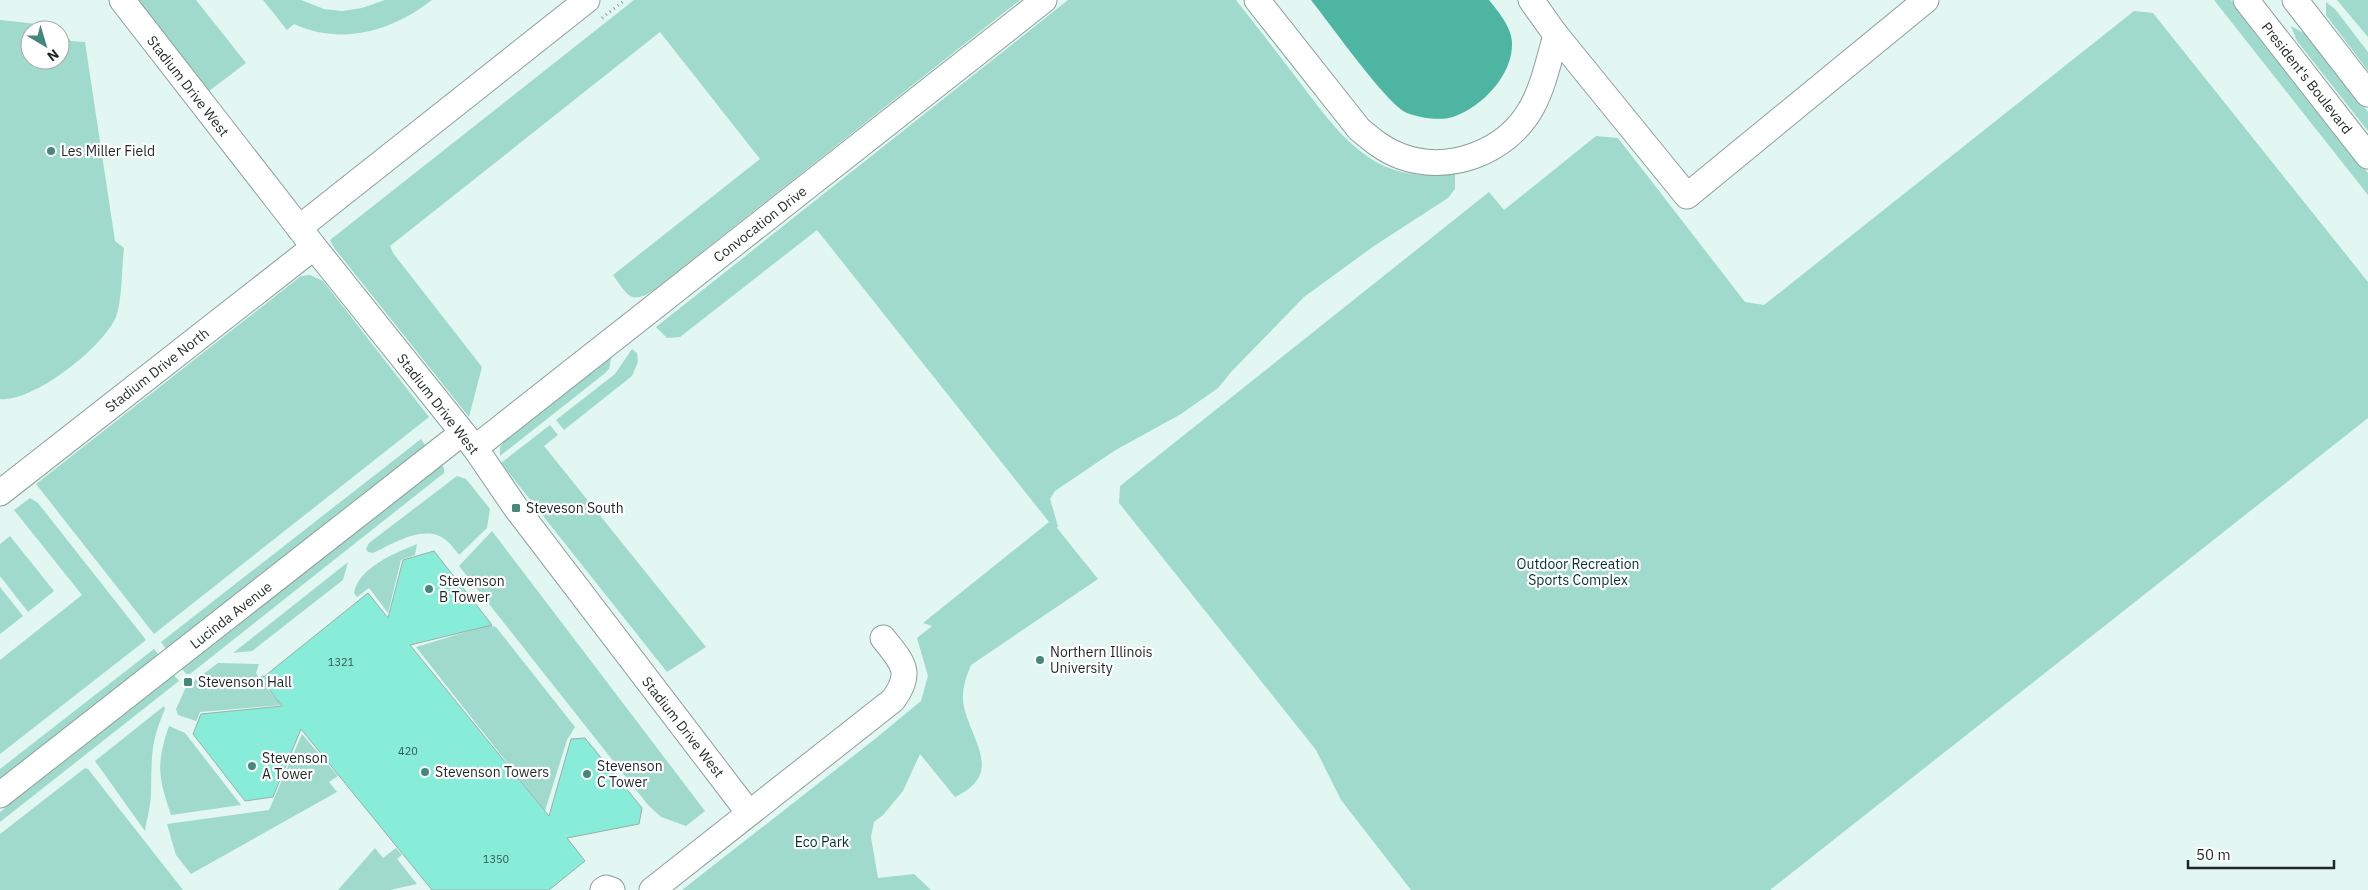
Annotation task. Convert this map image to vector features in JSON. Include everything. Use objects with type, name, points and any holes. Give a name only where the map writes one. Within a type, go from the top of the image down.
[{"type":"street","name":"Stadium Drive West","points":[[122,0],[298,228],[468,441],[516,508],[750,813]]},
{"type":"street","points":[[298,228],[587,0]]},
{"type":"street","name":"Convocation Drive","points":[[468,441],[1044,0]]},
{"type":"street","points":[[1257,0],[1359,129],[1378,145],[1400,156],[1421,161],[1442,163],[1479,154],[1496,145],[1512,132],[1532,108],[1556,35]]},
{"type":"street","points":[[1531,0],[1556,35],[1687,196],[1926,0]]},
{"type":"street","points":[[2252,8],[2278,0]]},
{"type":"street","points":[[2294,0],[2368,94]]},
{"type":"street","name":"President's Boulevard","points":[[2252,8],[2368,156]]},
{"type":"street","name":"Stadium Drive North","points":[[0,493],[314,247]]},
{"type":"street","name":"Lucinda Avenue","points":[[0,796],[468,441]]},
{"type":"street","points":[[652,890],[893,700],[904,686],[905,673],[901,662],[883,638]]},
{"type":"street","points":[[603,890],[606,888],[612,890]]},
{"type":"green space","points":[[137,0],[196,0],[246,63],[209,91]]},
{"type":"green space","points":[[263,0],[301,0],[324,9],[342,11],[362,8],[385,0],[432,0],[417,11],[383,27],[366,32],[330,34],[312,31],[294,24],[287,30]]},
{"type":"green space","points":[[634,0],[1020,0],[654,290],[646,295],[634,297],[626,292],[613,275],[760,159],[660,32],[390,246],[393,253],[482,367],[469,417],[335,249],[330,240]]},
{"type":"green space","name":"Eco Park","points":[[1068,0],[1236,0],[1329,119],[1354,146],[1385,166],[1402,172],[1429,175],[1455,173],[1455,189],[1448,198],[1374,246],[1304,297],[1232,371],[1218,388],[1181,414],[1114,451],[1055,491],[1050,499],[1057,528],[1098,579],[971,665],[964,687],[963,699],[969,724],[979,748],[981,769],[978,779],[969,788],[955,797],[920,754],[903,791],[883,815],[874,822],[871,837],[878,878],[914,874],[931,890],[682,890],[921,701],[928,676],[917,638],[932,626],[923,623],[1049,522],[817,230],[680,337],[667,338],[656,327]]},
{"type":"green space","points":[[2214,0],[2231,0],[2368,173],[2368,195]]},
{"type":"green space","points":[[2337,0],[2368,0],[2368,37]]},
{"type":"green space","points":[[2326,2],[2335,9],[2368,52],[2368,71],[2326,15]]},
{"type":"green space","name":"Outdoor Recreation Sports Complex","points":[[2134,11],[2153,13],[2368,282],[2368,418],[1770,890],[1411,890],[1341,800],[1316,750],[1119,503],[1120,486],[1489,192],[1504,210],[1596,136],[1618,138],[1745,302],[1764,305]]},
{"type":"green space","name":"Les Miller Field","points":[[0,20],[20,22],[20,70],[70,70],[70,40],[85,42],[115,241],[124,248],[119,307],[110,327],[84,356],[67,370],[31,392],[14,398],[0,399]]},
{"type":"green space","points":[[2291,26],[2307,35],[2368,112],[2368,131],[2297,41]]},
{"type":"green space","points":[[310,275],[323,281],[429,417],[154,634],[36,484],[301,276]]},
{"type":"green space","points":[[632,349],[637,353],[638,362],[632,376],[564,430],[556,420],[615,374]]},
{"type":"green space","points":[[612,355],[609,369],[604,374],[500,456],[500,447],[506,439]]},
{"type":"green space","points":[[550,425],[558,435],[544,446],[706,647],[667,672],[501,463]]},
{"type":"green space","points":[[421,439],[425,445],[166,649],[161,642]]},
{"type":"green space","points":[[441,464],[444,468],[444,473],[190,674],[186,674],[182,669]]},
{"type":"green space","points":[[457,476],[466,479],[490,509],[487,528],[459,555],[446,540],[438,535],[429,533],[409,536],[373,553],[368,552],[366,549],[369,543]]},
{"type":"green space","points":[[30,498],[38,503],[146,640],[0,754],[0,660],[82,595],[14,510]]},
{"type":"green space","points":[[492,531],[705,811],[686,826],[661,817],[648,805],[459,566]]},
{"type":"green space","points":[[10,536],[54,591],[28,612],[0,576],[0,544]]},
{"type":"green space","points":[[417,544],[415,555],[401,560],[388,613],[369,588],[357,597],[354,593],[362,576],[379,562]]},
{"type":"green space","points":[[348,562],[343,580],[252,651],[233,653]]},
{"type":"green space","points":[[0,587],[23,616],[0,634]]},
{"type":"green space","points":[[489,625],[496,627],[575,727],[567,740],[545,811],[416,647]]},
{"type":"green space","points":[[154,649],[159,655],[0,780],[0,769]]},
{"type":"green space","points":[[218,663],[259,664],[256,673],[259,678],[263,675],[265,678],[261,681],[281,705],[200,712],[196,721],[178,715],[176,709],[186,687]]},
{"type":"green space","points":[[174,675],[179,681],[0,822],[0,812]]},
{"type":"green space","points":[[164,706],[165,709],[154,741],[150,807],[145,831],[95,761]]},
{"type":"green space","points":[[169,726],[185,733],[241,805],[171,815],[163,790],[160,771],[162,751]]},
{"type":"green space","points":[[302,734],[338,776],[329,782],[337,792],[191,874],[176,855],[167,824],[269,810]]},
{"type":"green space","points":[[85,768],[88,769],[183,890],[0,890],[0,834]]},
{"type":"green space","points":[[375,848],[383,858],[396,848],[402,855],[397,859],[417,884],[390,890],[338,890]]},
{"type":"shaded area","points":[[1311,0],[1489,0],[1504,20],[1510,32],[1512,43],[1511,55],[1507,67],[1494,88],[1475,106],[1453,117],[1442,119],[1412,115],[1398,107],[1386,95],[1358,62]]},
{"type":"building","name":"Stevenson Towers","points":[[434,551],[492,625],[410,645],[549,816],[571,739],[585,738],[642,808],[639,824],[567,838],[585,861],[549,890],[432,890],[301,729],[273,797],[245,801],[193,734],[201,714],[282,706],[261,679],[368,593],[388,618],[403,560]]},
{"type":"place","name":"Les Miller Field","points":[[51,151]]},
{"type":"place","name":"Steveson South","points":[[516,508]]},
{"type":"place","name":"Stevenson B Tower","points":[[429,589]]},
{"type":"place","name":"Northern Illinois University","points":[[1040,660]]},
{"type":"place","name":"Stevenson Hall","points":[[188,682]]},
{"type":"place","name":"Stevenson A Tower","points":[[252,766]]},
{"type":"place","name":"Stevenson Towers","points":[[425,772]]},
{"type":"place","name":"Stevenson C Tower","points":[[587,774]]}]
